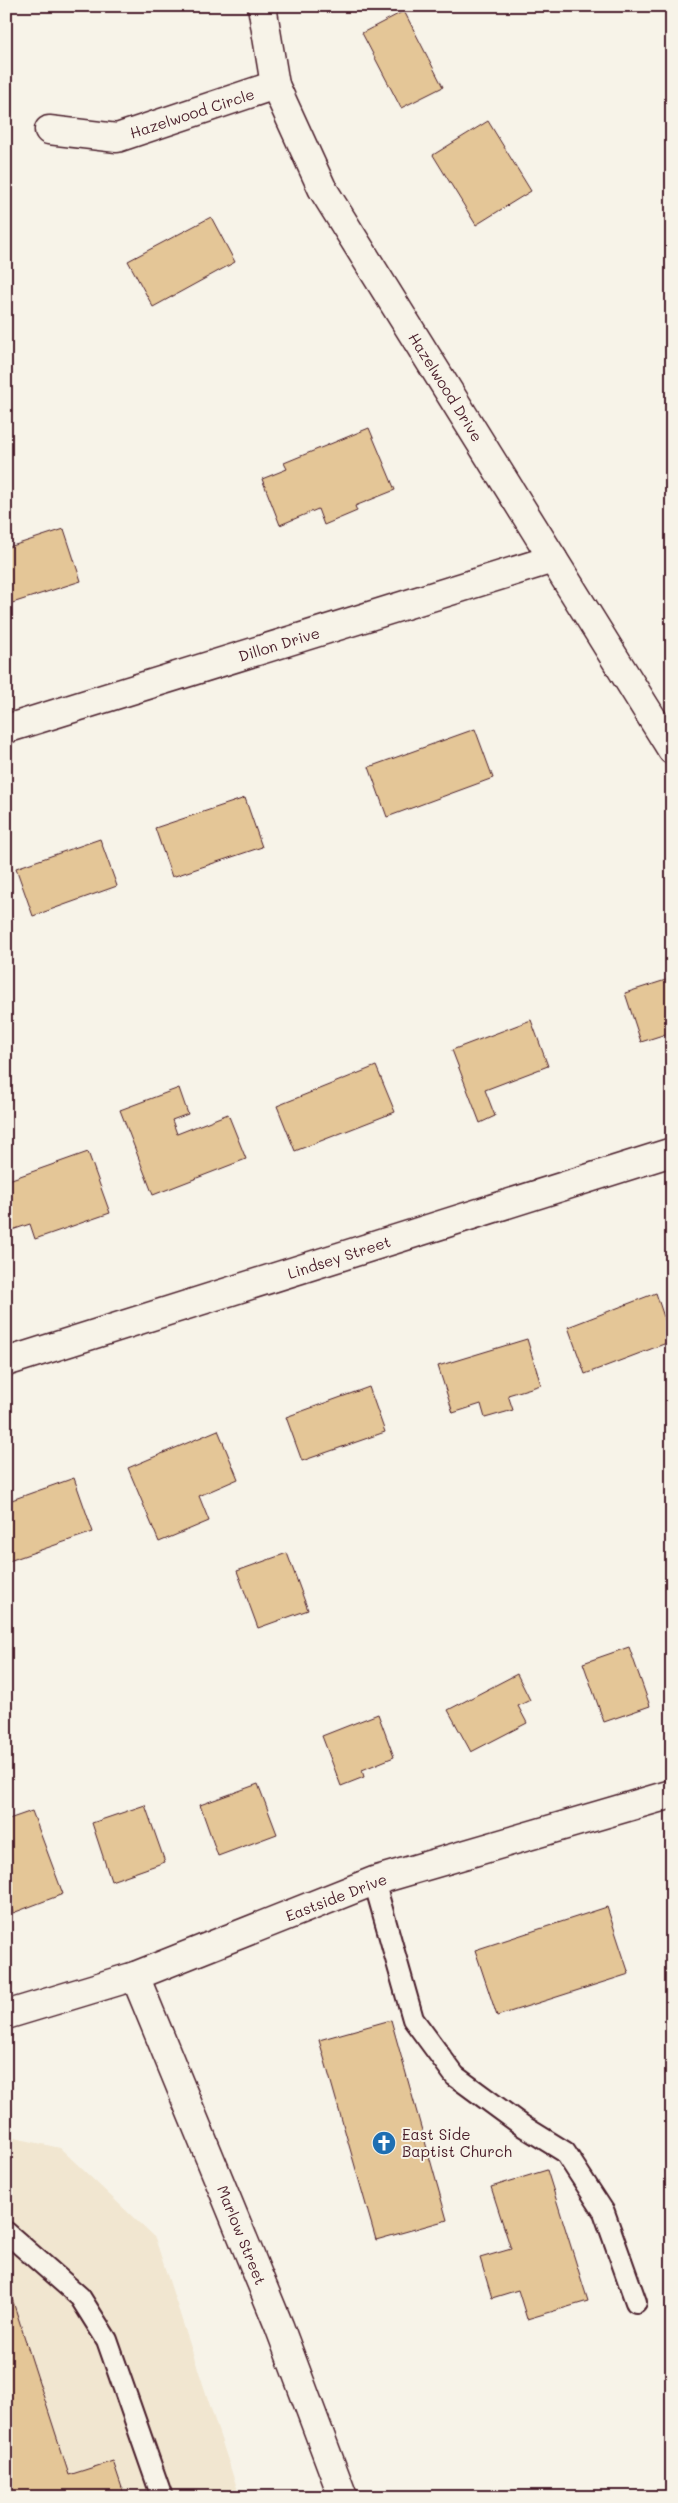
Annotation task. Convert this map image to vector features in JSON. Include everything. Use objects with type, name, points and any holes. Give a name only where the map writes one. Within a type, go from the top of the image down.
[{"type":"street","name":"Hazelwood Drive","points":[[262,6],[274,85],[322,188],[672,750]]},
{"type":"street","name":"Hazelwood Circle","points":[[50,130],[117,138],[274,85]]},
{"type":"street","name":"Dillon Drive","points":[[6,729],[553,559]]},
{"type":"street","name":"Lindsey Street","points":[[6,1362],[672,1152]]},
{"type":"street","name":"Eastside Drive","points":[[6,2015],[135,1976],[374,1881],[672,1794]]},
{"type":"street","name":"Marlow Street","points":[[135,1976],[279,2326],[343,2497]]},
{"type":"lane","points":[[374,1881],[413,2019],[455,2076],[523,2126],[565,2152],[604,2212],[636,2302]]},
{"type":"lane","points":[[6,2232],[80,2297],[107,2340],[162,2497]]},
{"type":"shaded area","points":[[6,2136],[60,2148],[155,2238],[240,2497],[6,2497]]},
{"type":"building","points":[[404,11],[443,87],[401,108],[362,33]]},
{"type":"building","points":[[488,121],[531,191],[476,225],[433,155]]},
{"type":"building","points":[[211,217],[235,262],[153,307],[128,261]]},
{"type":"building","points":[[369,428],[395,490],[355,506],[357,511],[324,525],[318,509],[280,525],[262,479],[287,469],[284,463]]},
{"type":"building","points":[[64,529],[81,581],[6,605],[6,548]]},
{"type":"building","points":[[475,729],[493,778],[387,817],[369,767]]},
{"type":"building","points":[[245,798],[262,847],[172,877],[155,828]]},
{"type":"building","points":[[100,839],[117,886],[33,916],[16,868]]},
{"type":"building","points":[[672,978],[672,1032],[641,1042],[625,993]]},
{"type":"building","points":[[531,1020],[548,1066],[485,1090],[495,1116],[480,1123],[452,1050]]},
{"type":"building","points":[[376,1066],[395,1112],[295,1151],[277,1106]]},
{"type":"building","points":[[179,1088],[188,1114],[172,1120],[177,1134],[228,1114],[246,1159],[153,1195],[120,1110]]},
{"type":"building","points":[[88,1152],[110,1213],[35,1239],[30,1224],[6,1232],[6,1181]]},
{"type":"building","points":[[656,1293],[672,1341],[585,1374],[568,1327]]},
{"type":"building","points":[[527,1339],[541,1385],[508,1395],[513,1410],[485,1418],[481,1404],[453,1413],[438,1366]]},
{"type":"building","points":[[369,1387],[385,1432],[302,1461],[286,1417]]},
{"type":"building","points":[[218,1430],[238,1479],[199,1496],[209,1521],[159,1542],[128,1468]]},
{"type":"building","points":[[74,1478],[93,1532],[6,1562],[6,1502]]},
{"type":"building","points":[[287,1553],[308,1610],[258,1628],[237,1571]]},
{"type":"building","points":[[629,1647],[650,1706],[604,1722],[583,1663]]},
{"type":"building","points":[[517,1674],[530,1700],[518,1706],[527,1723],[471,1752],[448,1710]]},
{"type":"building","points":[[378,1714],[394,1757],[362,1770],[364,1777],[341,1786],[322,1736]]},
{"type":"building","points":[[258,1784],[277,1834],[218,1856],[200,1805]]},
{"type":"building","points":[[145,1805],[165,1862],[111,1881],[92,1823]]},
{"type":"building","points":[[32,1811],[63,1894],[13,1913],[6,1893],[6,1820]]},
{"type":"building","points":[[607,1907],[629,1974],[497,2016],[475,1950]]},
{"type":"building","points":[[391,2020],[447,2220],[376,2240],[319,2040]]},
{"type":"building","points":[[547,2170],[588,2301],[527,2319],[518,2290],[492,2298],[480,2258],[511,2249],[491,2187]]},
{"type":"building","points":[[6,2280],[69,2475],[113,2461],[125,2497],[6,2497]]},
{"type":"place","name":"East Side Baptist Church","points":[[384,2143]]}]
